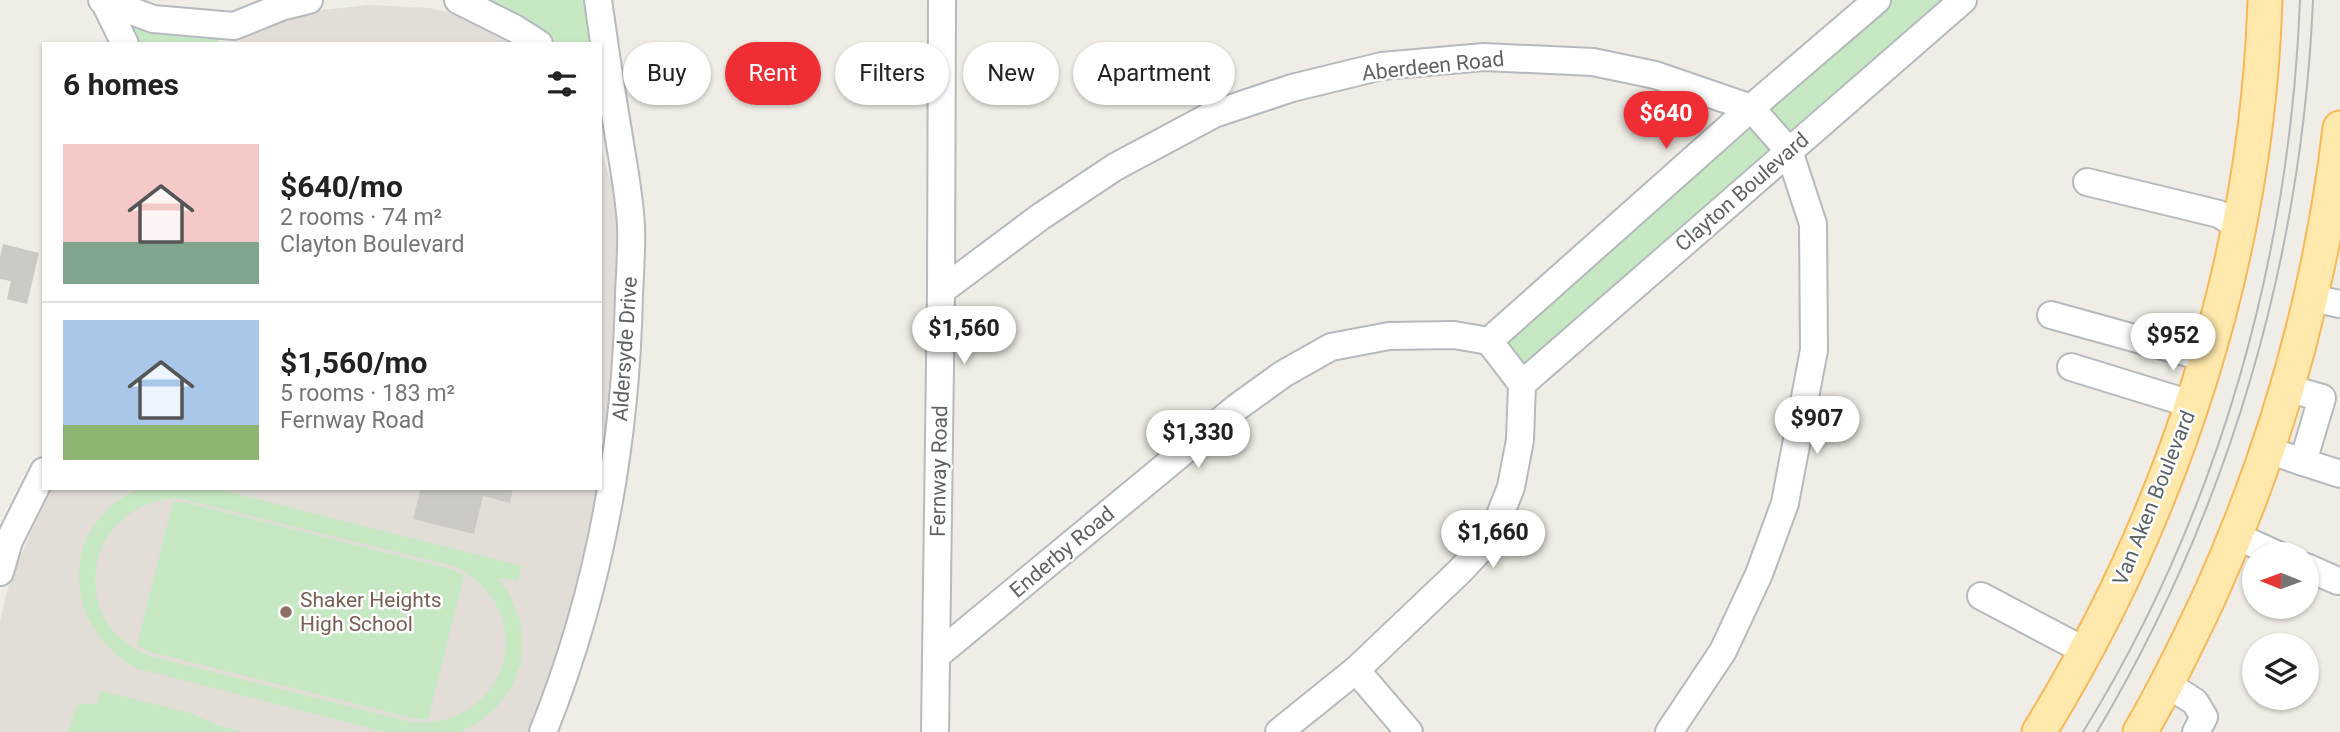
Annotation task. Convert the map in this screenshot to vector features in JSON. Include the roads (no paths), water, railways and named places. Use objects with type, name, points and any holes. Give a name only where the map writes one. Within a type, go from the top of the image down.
[{"type":"main road","name":"Van Aken Boulevard","points":[[2039,732],[2087,652],[2146,528],[2206,358],[2238,226],[2254,130],[2265,0]]},
{"type":"main road","points":[[2140,732],[2167,684],[2236,536],[2269,450],[2287,388],[2325,301],[2325,231],[2339,143]]},
{"type":"street","points":[[104,1],[153,19],[225,35],[281,7],[309,0]]},
{"type":"street","points":[[458,0],[536,42]]},
{"type":"street","name":"Aldersyde Drive","points":[[598,0],[602,42]]},
{"type":"street","name":"Fernway Road","points":[[935,732],[942,0]]},
{"type":"street","points":[[1279,732],[1356,670],[1491,538],[1511,487],[1520,440],[1522,384],[1489,341],[1877,0]]},
{"type":"street","name":"Clayton Boulevard","points":[[1522,384],[1963,0]]},
{"type":"street","points":[[104,1],[124,42]]},
{"type":"street","name":"Aldersyde Drive","points":[[543,732],[560,690],[590,590],[619,434],[628,341],[631,225],[626,178],[608,116],[602,46]]},
{"type":"street","name":"Aberdeen Road","points":[[941,291],[1040,217],[1115,167],[1214,114],[1292,88],[1382,66],[1484,57],[1593,62],[1655,75],[1751,108],[1789,151]]},
{"type":"street","points":[[1669,732],[1723,651],[1759,574],[1785,503],[1814,349],[1813,224],[1789,151]]},
{"type":"street","points":[[2087,182],[2219,214],[2238,226]]},
{"type":"street","points":[[2051,315],[2206,358]]},
{"type":"street","name":"Enderby Road","points":[[936,656],[1236,408],[1283,374],[1331,347],[1389,336],[1454,335],[1489,341]]},
{"type":"street","points":[[2071,367],[2191,404]]},
{"type":"street","points":[[2287,388],[2322,398],[2303,462]]},
{"type":"street","points":[[2269,450],[2340,474]]},
{"type":"street","points":[[0,572],[5,544],[42,475]]},
{"type":"street","points":[[2236,536],[2249,542]]},
{"type":"street","points":[[2319,573],[2338,581]]},
{"type":"street","points":[[1981,596],[2087,652]]},
{"type":"street","points":[[1356,670],[1409,732]]},
{"type":"street","points":[[2167,684],[2194,702],[2204,717],[2196,732]]},
{"type":"tram line","points":[[2083,732],[2131,648],[2173,561],[2209,471],[2239,380],[2263,287],[2281,192],[2293,96],[2300,0]]},
{"type":"tram line","points":[[2097,732],[2144,647],[2185,560],[2220,471],[2250,379],[2275,287],[2293,192],[2306,97],[2313,0]]},
{"type":"place","name":"Shaker Heights High School","points":[[286,612]]}]
